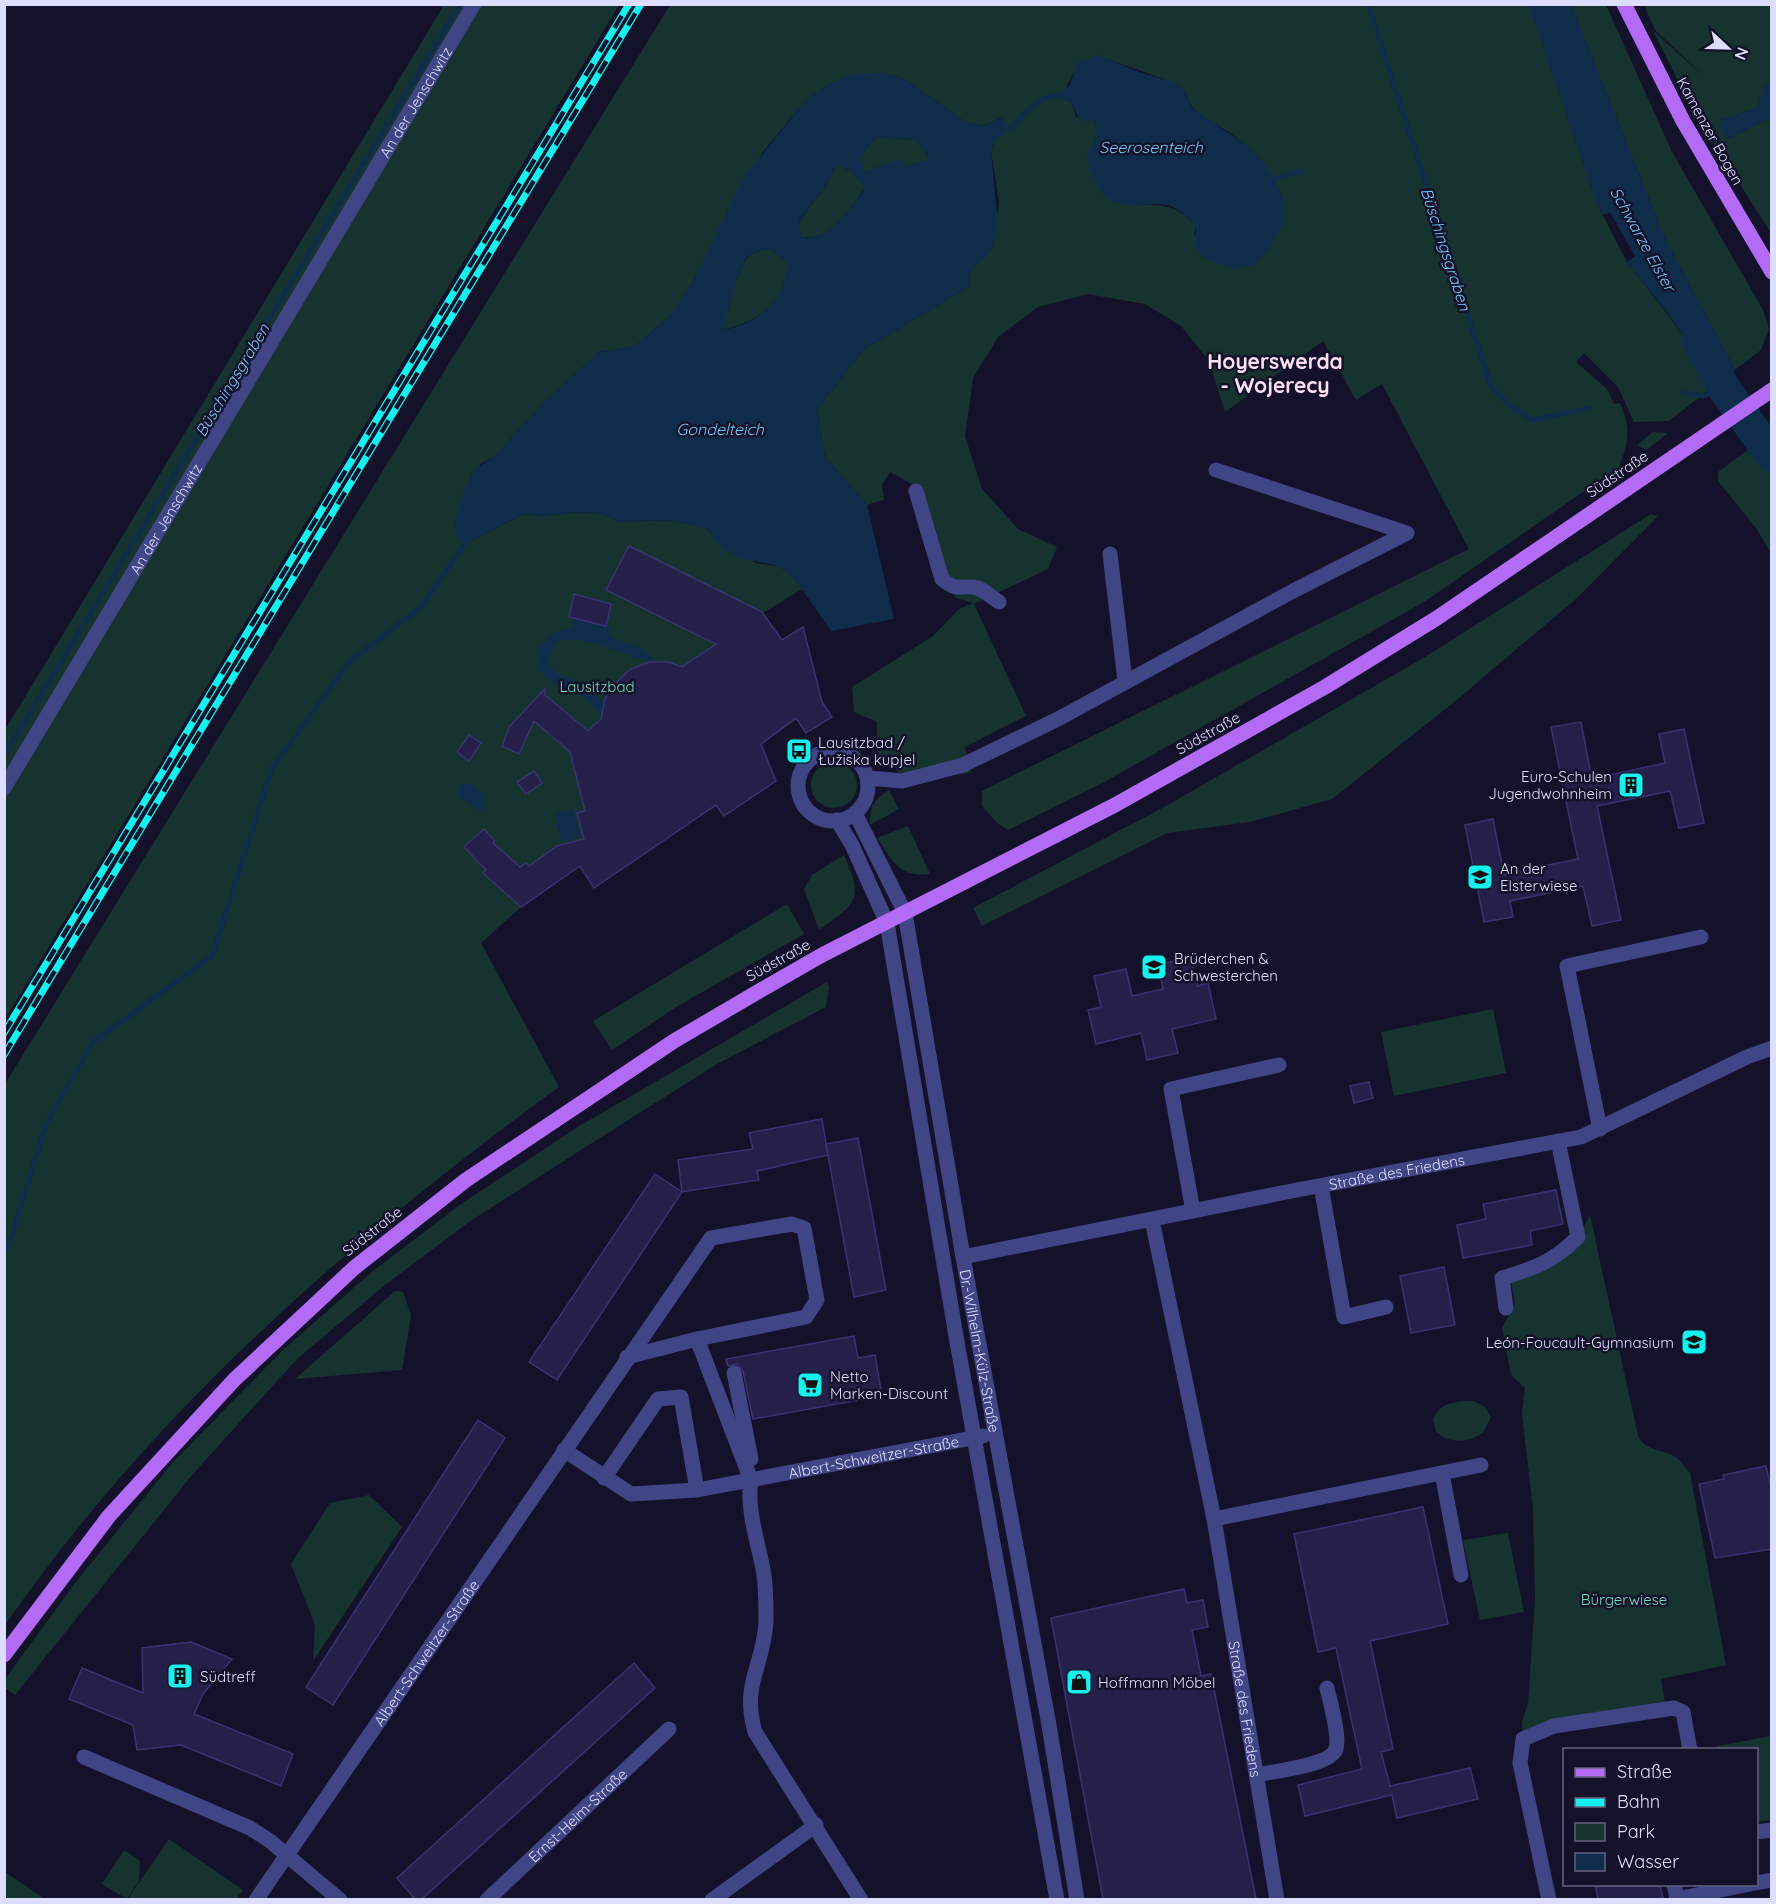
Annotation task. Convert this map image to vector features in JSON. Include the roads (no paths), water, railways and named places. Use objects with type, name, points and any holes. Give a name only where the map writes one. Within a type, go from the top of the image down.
[{"type":"main road","name":"Kamenzer Bogen","points":[[1624,4],[1683,122],[1772,272]]},
{"type":"main road","name":"Südstraße","points":[[4,1655],[109,1516],[234,1380],[354,1268],[466,1180],[674,1041],[822,955],[1115,805],[1325,687],[1437,618],[1772,390]]},
{"type":"street","name":"An der Jenschwitz","points":[[4,788],[474,4]]},
{"type":"street","points":[[868,778],[902,780],[963,765],[1018,740],[1125,681],[1407,533],[1216,470]]},
{"type":"street","points":[[916,491],[942,579],[951,587],[974,587],[999,602]]},
{"type":"street","points":[[1110,554],[1125,681]]},
{"type":"street","points":[[840,751],[854,757],[862,765],[868,778],[868,789],[864,803],[855,813],[837,820],[823,819],[810,812],[801,798],[799,780],[803,769],[818,754],[840,751]]},
{"type":"street","name":"Dr.-Wilhelm-Külz-Straße","points":[[855,813],[905,913],[963,1257],[1077,1899]]},
{"type":"street","name":"Dr.-Wilhelm-Külz-Straße","points":[[837,820],[852,845],[887,922],[1057,1899]]},
{"type":"street","points":[[1600,1129],[1567,966],[1701,937]]},
{"type":"street","name":"Straße des Friedens","points":[[963,1257],[1321,1185],[1558,1141],[1600,1129],[1747,1057],[1772,1048]]},
{"type":"street","points":[[1193,1211],[1171,1089],[1279,1065]]},
{"type":"street","points":[[1506,1308],[1502,1278],[1540,1266],[1560,1255],[1578,1237],[1558,1141]]},
{"type":"street","points":[[1321,1185],[1344,1317],[1386,1307]]},
{"type":"street","name":"Straße des Friedens","points":[[1152,1220],[1214,1519],[1277,1899]]},
{"type":"street","name":"Albert-Schweitzer-Straße","points":[[256,1899],[627,1358],[711,1238],[792,1224],[804,1228],[817,1300],[806,1317],[697,1339],[627,1358]]},
{"type":"street","points":[[697,1339],[754,1479]]},
{"type":"street","points":[[734,1374],[754,1479],[750,1499],[764,1578],[766,1618],[765,1638],[750,1690],[750,1713],[755,1732],[861,1899]]},
{"type":"street","points":[[604,1478],[658,1399],[681,1397],[697,1490]]},
{"type":"street","name":"Albert-Schweitzer-Straße","points":[[564,1450],[631,1494],[697,1490],[996,1434]]},
{"type":"street","points":[[1214,1519],[1481,1465]]},
{"type":"street","points":[[1442,1473],[1461,1575]]},
{"type":"street","points":[[1257,1775],[1315,1764],[1330,1757],[1336,1750],[1337,1740],[1327,1688]]},
{"type":"street","points":[[1549,1899],[1520,1763],[1523,1739],[1554,1726],[1674,1708],[1683,1712],[1690,1748]]},
{"type":"street","name":"Ernst-Heim-Straße","points":[[487,1899],[669,1729]]},
{"type":"street","points":[[84,1756],[250,1828],[286,1854],[340,1899]]},
{"type":"street","points":[[712,1899],[816,1825]]},
{"type":"street","points":[[1674,1886],[1677,1899],[1740,1886]]},
{"type":"water","points":[[1529,5],[1571,5],[1664,236],[1735,370],[1716,384],[1667,312],[1627,262],[1635,256],[1610,212],[1603,215],[1598,206]]},
{"type":"water","name":"Seerosenteich","points":[[1098,55],[1139,72],[1174,82],[1183,89],[1192,108],[1246,145],[1262,161],[1274,179],[1284,201],[1284,224],[1269,249],[1255,264],[1236,269],[1203,257],[1195,247],[1196,226],[1181,212],[1161,204],[1121,204],[1104,195],[1098,188],[1090,171],[1087,151],[1096,137],[1095,125],[1093,120],[1080,121],[1071,102],[1061,98],[1061,93],[1070,84],[1077,62]]},
{"type":"water","name":"Gondelteich","points":[[887,73],[908,81],[967,123],[982,126],[1003,118],[1010,129],[995,140],[991,150],[998,223],[992,249],[969,273],[970,286],[863,350],[817,410],[825,457],[867,505],[894,619],[831,631],[793,576],[778,566],[739,558],[722,548],[706,527],[663,520],[621,522],[602,514],[579,512],[546,516],[523,514],[464,545],[456,533],[455,524],[460,500],[473,470],[495,456],[544,402],[599,352],[635,346],[672,314],[694,280],[743,178],[807,99],[830,84],[852,74]],"holes":[[[876,137],[916,140],[930,159],[907,167],[899,159],[864,172],[861,157]],[[836,165],[851,171],[865,188],[846,214],[830,229],[812,237],[801,237],[799,221],[828,182]],[[770,249],[788,263],[782,288],[776,299],[758,316],[723,330],[744,262],[752,253]]]},
{"type":"water","points":[[1764,84],[1771,85],[1771,118],[1729,138],[1723,136],[1720,128],[1722,120],[1758,107]]},
{"type":"water","points":[[575,618],[611,627],[609,637],[645,650],[656,662],[578,640],[556,643],[548,660],[551,666],[558,673],[585,686],[604,703],[602,715],[580,696],[549,681],[539,665],[540,649],[544,642],[556,632],[572,629]]},
{"type":"water","points":[[469,783],[484,794],[482,812],[458,797],[461,784]]},
{"type":"water","points":[[572,809],[580,837],[562,842],[555,814]]},
{"type":"waterway","name":"Büschingsgraben","points":[[4,755],[460,4]]},
{"type":"waterway","name":"Büschingsgraben","points":[[1368,4],[1491,387],[1511,407],[1533,420],[1590,408]]},
{"type":"waterway","points":[[1010,129],[1038,102],[1061,95]]},
{"type":"waterway","points":[[1274,179],[1301,171]]},
{"type":"waterway","name":"Schwarze Elster","points":[[1698,341],[1725,390],[1772,456]]},
{"type":"waterway","name":"Büschingsgraben","points":[[1683,393],[1702,396],[1725,390]]},
{"type":"waterway","points":[[4,1250],[8,1248],[46,1124],[93,1042],[212,956],[272,768],[349,662],[421,607],[464,545]]},
{"type":"railway","points":[[4,1033],[629,4]]},
{"type":"railway","points":[[4,1055],[641,4]]},
{"type":"place","name":"Lausitzbad / Łužiska kupjel","points":[[799,751]]},
{"type":"place","name":"Euro-Schulen Jugendwohnheim","points":[[1631,785]]},
{"type":"place","name":"An der Elsterwiese","points":[[1480,877]]},
{"type":"place","name":"Brüderchen & Schwesterchen","points":[[1154,967]]},
{"type":"place","name":"León-Foucault-Gymnasium","points":[[1694,1342]]},
{"type":"place","name":"Netto Marken-Discount","points":[[810,1385]]},
{"type":"place","name":"Südtreff","points":[[180,1676]]},
{"type":"place","name":"Hoffmann Möbel","points":[[1079,1682]]},
{"type":"district","name":"Hoyerswerda - Wojerecy","points":[[1275,373]]},
{"type":"park label","name":"Lausitzbad","points":[[597,686]]},
{"type":"park label","name":"Bürgerwiese","points":[[1624,1599]]}]
